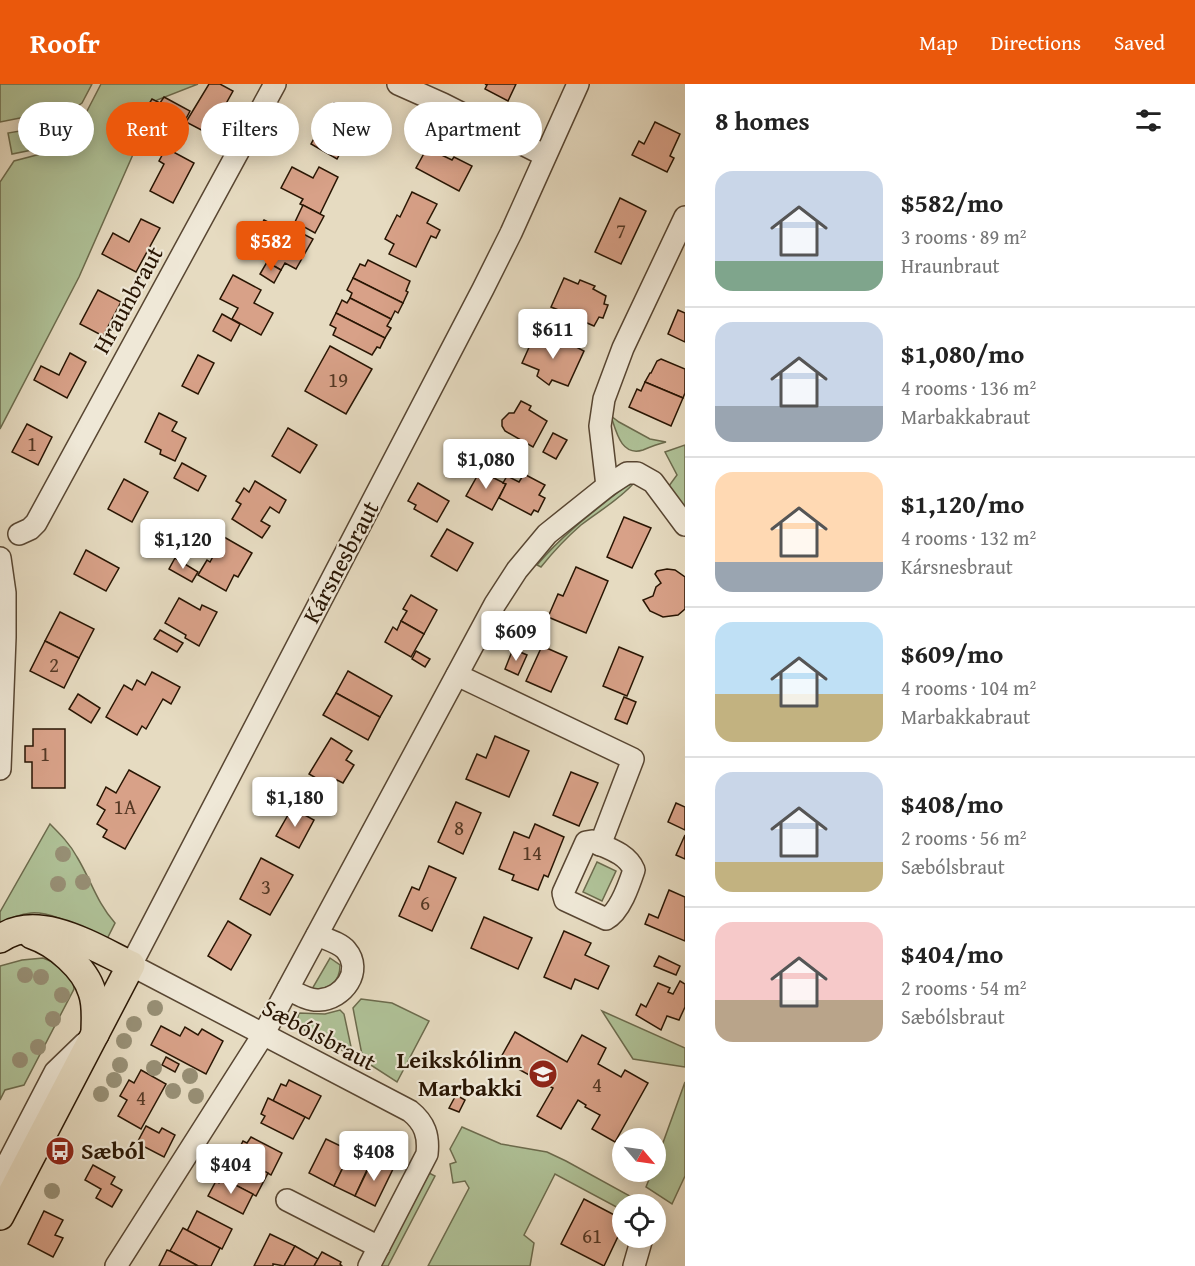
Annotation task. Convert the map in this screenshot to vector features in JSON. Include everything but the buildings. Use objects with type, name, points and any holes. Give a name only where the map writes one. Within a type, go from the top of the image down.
[{"type":"main road","points":[[8,935],[39,929],[57,932],[131,965]]},
{"type":"main road","points":[[8,935],[36,936],[57,949],[74,964],[87,980],[95,1005],[95,1034]]},
{"type":"main road","name":"Kársnesbraut","points":[[0,1216],[131,965]]},
{"type":"street","name":"Hraunbraut","points":[[19,534],[36,523],[275,84]]},
{"type":"street","points":[[398,84],[544,155]]},
{"type":"street","name":"Kársnesbraut","points":[[131,965],[483,290],[578,84]]},
{"type":"street","points":[[607,486],[600,426],[604,399],[623,348],[685,217]]},
{"type":"street","points":[[116,1266],[263,1035],[495,604],[517,570],[547,534],[627,473],[638,473],[653,482],[685,525]]},
{"type":"street","points":[[0,558],[5,593],[0,769]]},
{"type":"street","points":[[457,675],[633,759],[600,845]]},
{"type":"street","points":[[288,989],[316,1001],[332,997],[346,986],[353,976],[353,961],[345,948],[317,934]]},
{"type":"street","name":"Sæbólsbraut","points":[[131,965],[410,1111],[422,1123],[428,1138],[427,1154],[374,1257],[287,1200]]},
{"type":"street","name":"Kársnesbraut","points":[[0,1178],[55,1072],[95,1034]]},
{"type":"street","points":[[634,1266],[639,1248]]},
{"type":"green space","points":[[0,84],[92,84],[83,102],[18,102],[18,118],[0,122]]},
{"type":"green space","points":[[101,84],[198,84],[156,102],[106,102],[106,156],[132,156],[79,277],[0,429],[0,182],[14,161],[33,156],[94,156],[94,102],[92,102]]},
{"type":"green space","points":[[18,131],[18,153],[12,154],[8,133]]},
{"type":"green space","points":[[611,416],[650,439],[666,442],[643,450],[629,450],[621,441]]},
{"type":"green space","points":[[685,445],[685,515],[666,490],[677,475],[665,452]]},
{"type":"green space","points":[[634,483],[575,530],[541,567],[537,565],[579,523],[626,486]]},
{"type":"green space","points":[[50,824],[74,852],[99,899],[115,923],[107,939],[59,918],[39,913],[22,914],[0,924],[0,912]]},
{"type":"green space","points":[[597,862],[616,871],[602,901],[583,892]]},
{"type":"green space","points":[[43,958],[60,965],[72,975],[74,989],[24,1085],[5,1090],[0,1100],[0,966],[22,960]]},
{"type":"green space","points":[[330,958],[340,965],[338,976],[328,987],[312,989]]},
{"type":"green space","points":[[361,999],[392,1003],[429,1021],[397,1082],[363,1060],[353,1008]]},
{"type":"green space","points":[[340,1010],[344,1014],[353,1056],[304,1030],[297,1021],[299,1013],[325,1014]]},
{"type":"green space","points":[[602,1011],[685,1048],[685,1067],[633,1059]]},
{"type":"green space","points":[[685,1082],[685,1176],[672,1204],[666,1200],[666,1194],[657,1194],[646,1187],[648,1182],[666,1182],[666,1134]]},
{"type":"green space","points":[[462,1127],[501,1144],[547,1152],[626,1194],[612,1194],[612,1205],[555,1174],[524,1235],[534,1243],[530,1266],[428,1266],[469,1188],[465,1181],[453,1183],[450,1164],[456,1162],[450,1149]]},
{"type":"green space","points":[[429,1173],[435,1176],[388,1266],[381,1266]]},
{"type":"place","name":"Leikskólinn Marbakki","points":[[543,1074]]},
{"type":"place","name":"Sæból","points":[[60,1151]]}]
